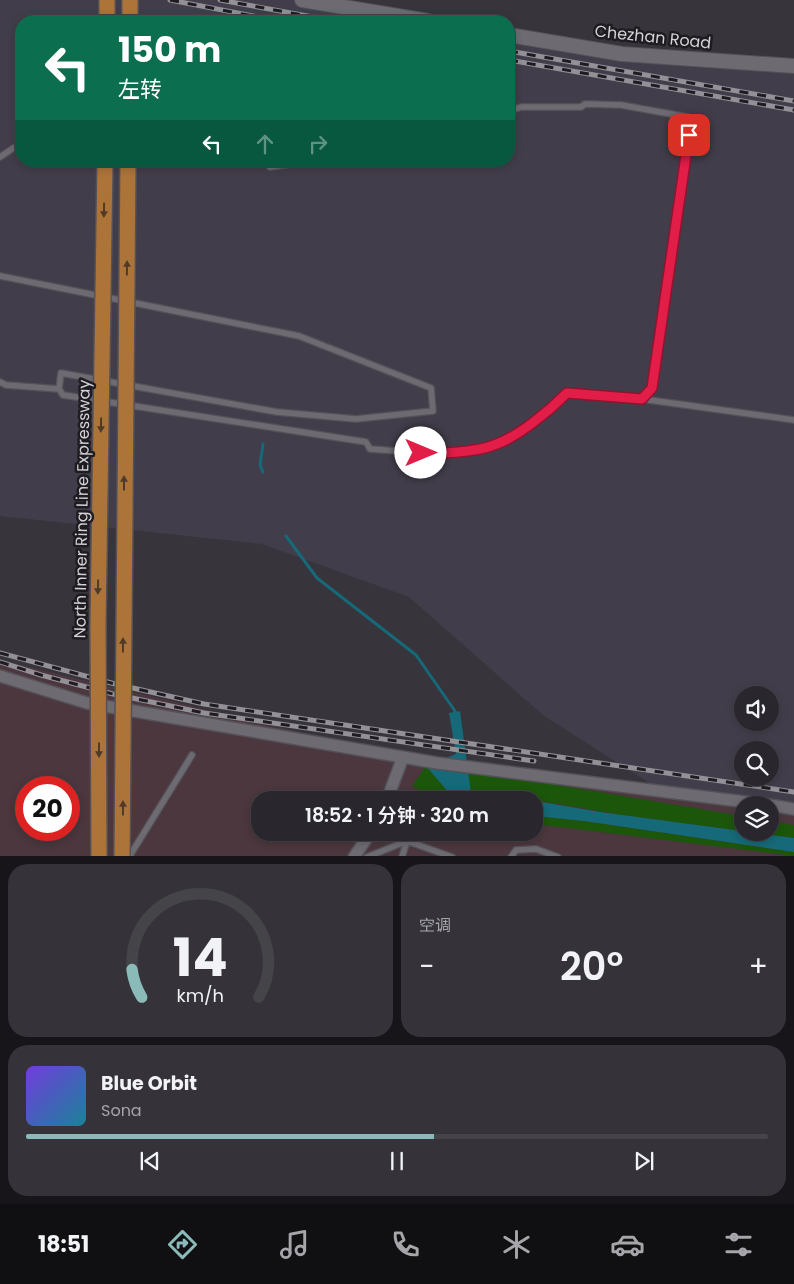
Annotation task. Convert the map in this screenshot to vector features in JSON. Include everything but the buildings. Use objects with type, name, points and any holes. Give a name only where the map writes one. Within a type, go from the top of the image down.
[{"type":"highway","points":[[107,0],[107,15]]},
{"type":"highway","points":[[130,0],[130,15]]},
{"type":"highway","name":"North Inner Ring Line Expressway","points":[[99,856],[98,622],[105,167]]},
{"type":"highway","points":[[122,856],[128,167]]},
{"type":"street","points":[[302,0],[392,15]]},
{"type":"street","name":"Chezhan Road","points":[[515,36],[622,54],[794,66]]},
{"type":"street","points":[[0,676],[87,703],[403,757],[734,800]]},
{"type":"street","points":[[390,791],[403,757]]},
{"type":"street","points":[[779,806],[794,809]]},
{"type":"street","points":[[354,856],[365,841]]},
{"type":"lane","points":[[515,109],[521,107],[581,107],[585,104],[620,105],[688,117],[689,135],[652,388],[642,399]]},
{"type":"lane","points":[[0,157],[15,146]]},
{"type":"lane","points":[[0,276],[299,336],[431,388],[433,411],[356,419],[277,412],[61,373],[59,389],[63,395],[366,442],[370,449],[438,454],[494,445],[523,429],[567,393],[642,399],[794,420]]},
{"type":"lane","points":[[0,382],[6,385],[59,389]]},
{"type":"lane","points":[[130,856],[192,755]]},
{"type":"lane","points":[[402,856],[407,841]]},
{"type":"lane","points":[[367,856],[407,841],[452,856]]},
{"type":"lane","points":[[511,856],[516,850],[536,849],[558,856]]},
{"type":"shaded area","points":[[0,0],[311,0],[399,15],[15,15],[15,167],[515,167],[515,35],[622,54],[794,66],[794,812],[779,810],[779,796],[734,796],[734,803],[665,793],[544,716],[409,597],[262,544],[0,516]]},
{"type":"shaded area","points":[[0,660],[403,757],[734,804],[734,841],[779,841],[779,810],[794,812],[794,856],[0,856]]},
{"type":"green space","points":[[426,766],[447,791],[421,791],[412,786]]},
{"type":"green space","points":[[467,770],[734,815],[734,830],[622,815],[543,801],[543,791],[470,791]]},
{"type":"green space","points":[[543,817],[584,821],[794,852],[794,856],[543,825]]},
{"type":"green space","points":[[779,822],[794,825],[794,838],[779,836]]},
{"type":"water","points":[[460,711],[471,791],[447,791],[426,766],[456,754],[449,713]]},
{"type":"water","points":[[543,802],[734,830],[734,841],[779,841],[779,836],[794,838],[794,852],[584,821],[543,817]]},
{"type":"waterway","points":[[263,444],[260,465],[263,472]]},
{"type":"waterway","points":[[286,536],[317,578],[416,655],[455,711],[454,715]]},
{"type":"railway","points":[[170,0],[248,15]]},
{"type":"railway","points":[[220,0],[302,15]]},
{"type":"railway","points":[[515,52],[794,101]]},
{"type":"railway","points":[[515,61],[794,110]]},
{"type":"railway","points":[[0,653],[115,684],[204,704],[794,792]]},
{"type":"railway","points":[[0,662],[113,694],[204,713],[534,761]]},
{"type":"route","points":[[421,453],[438,454],[494,445],[523,429],[567,393],[642,399],[652,388],[689,135]]}]
